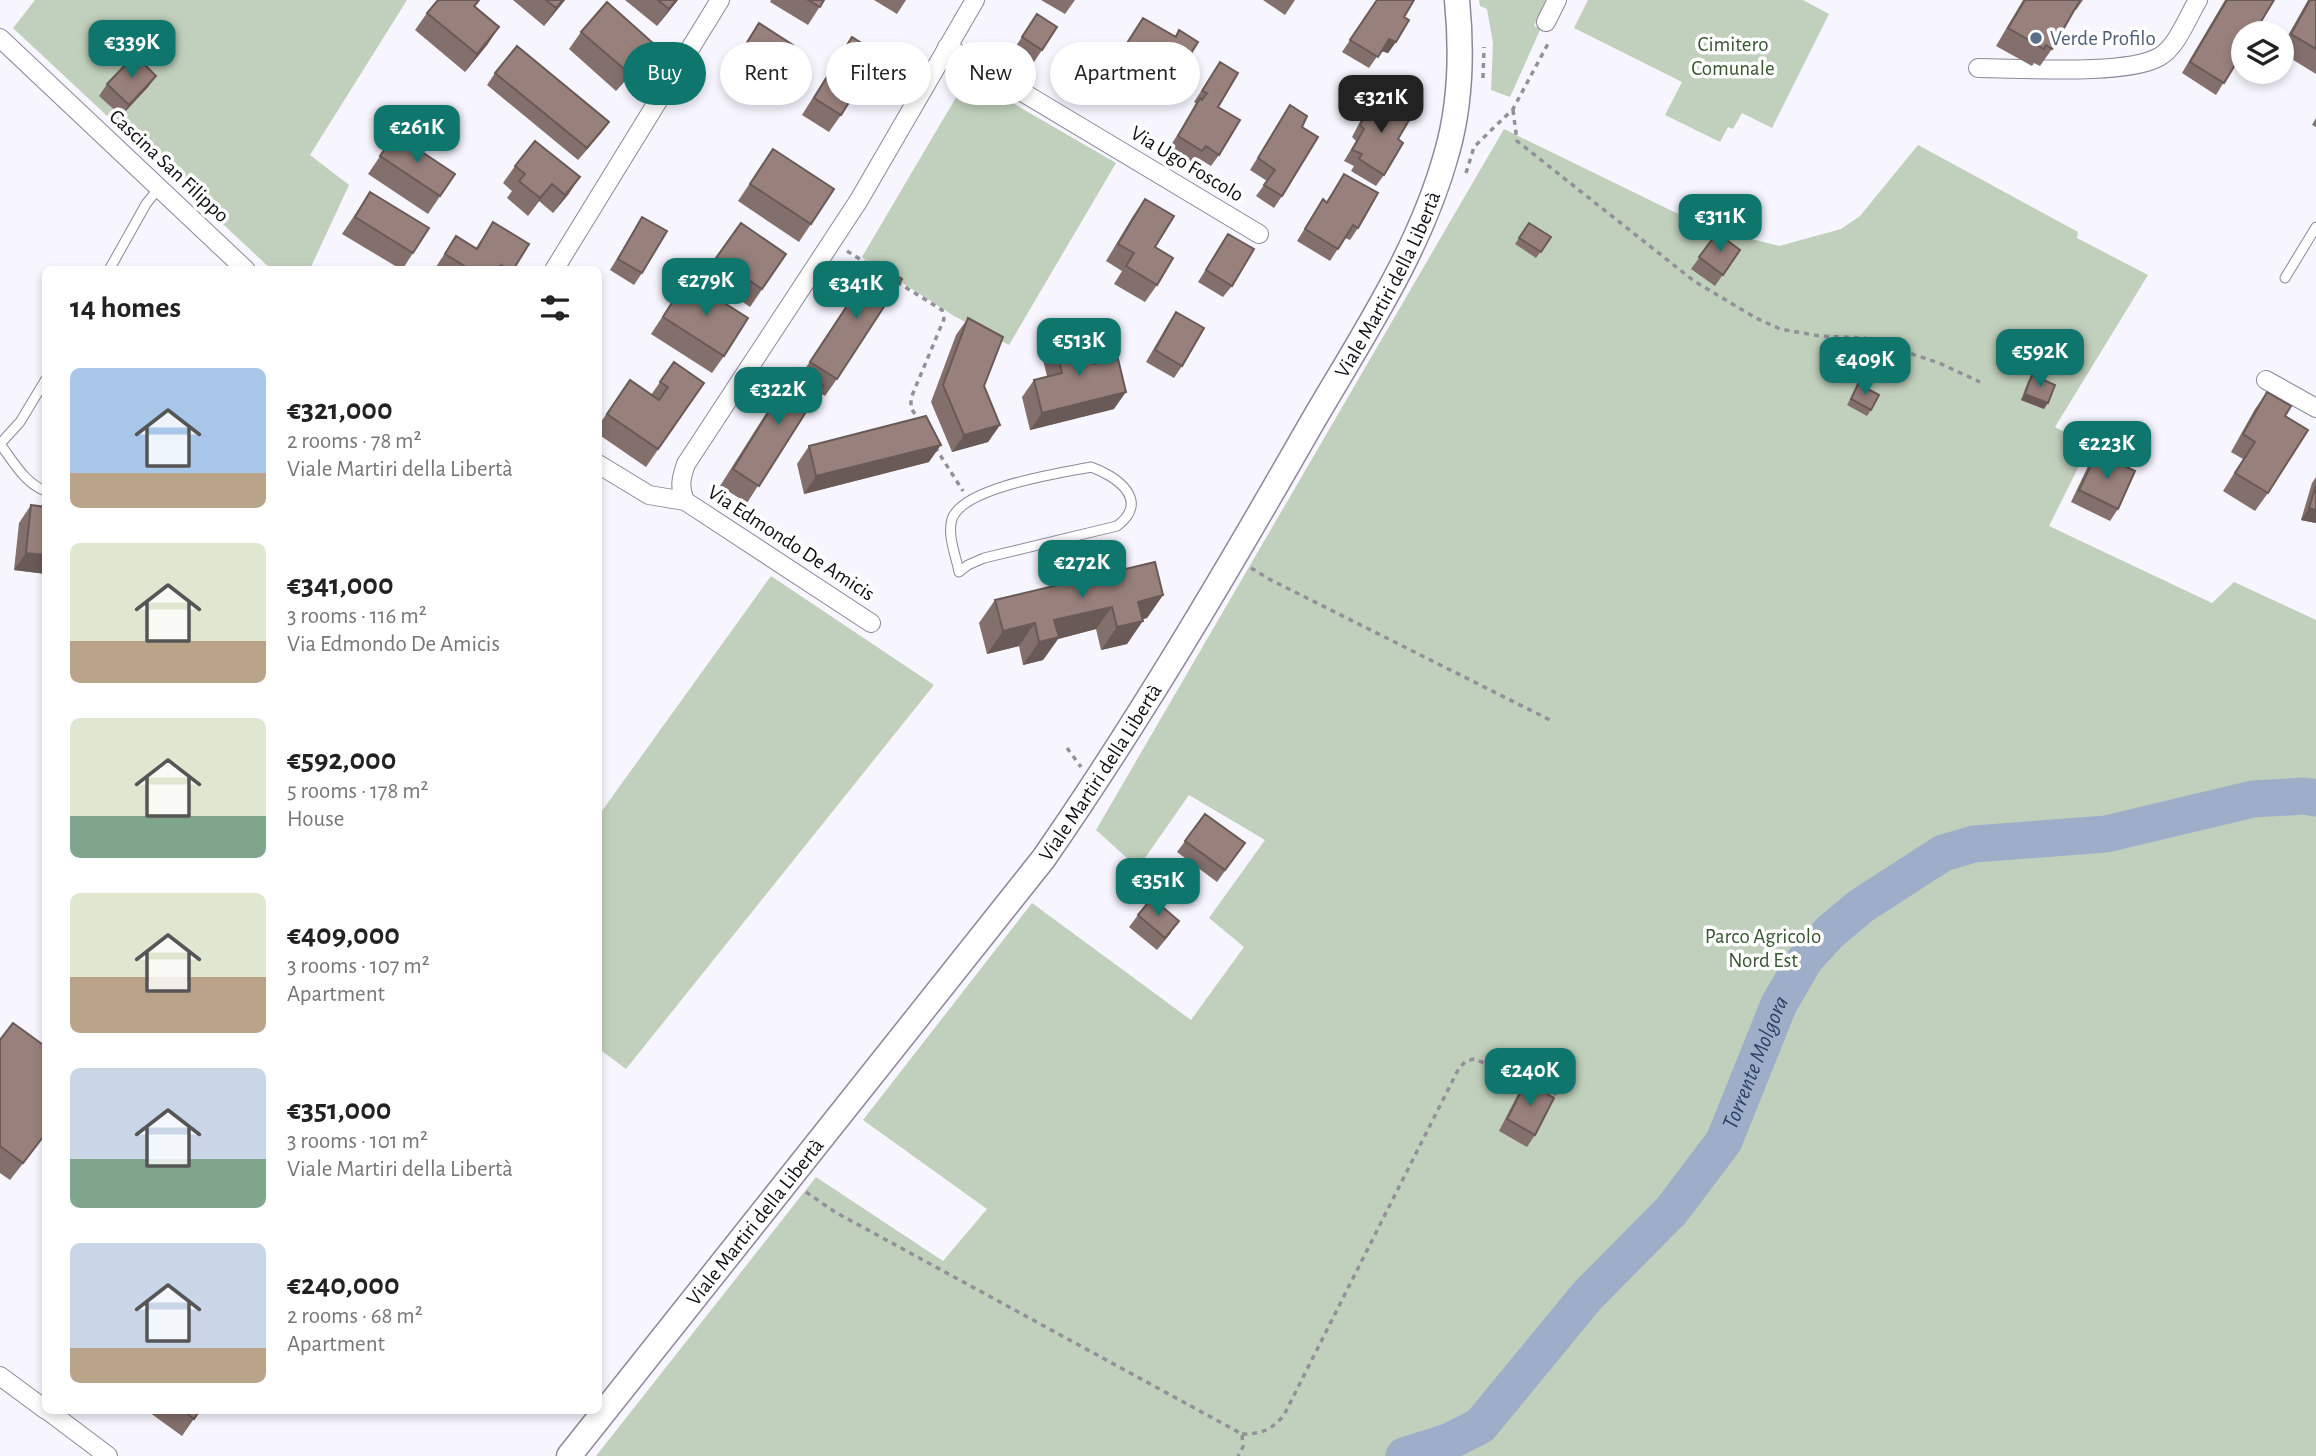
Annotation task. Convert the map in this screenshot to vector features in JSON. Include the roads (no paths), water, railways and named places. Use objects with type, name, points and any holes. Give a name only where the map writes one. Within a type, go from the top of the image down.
[{"type":"street","points":[[557,266],[720,0]]},
{"type":"street","name":"Via Edmondo De Amicis","points":[[950,42],[975,0]]},
{"type":"street","name":"Viale Martiri della Libertà","points":[[569,1456],[1044,858],[1098,780],[1235,557],[1393,282],[1424,220],[1447,151],[1456,108],[1460,60],[1457,0]]},
{"type":"street","points":[[1546,22],[1557,0]]},
{"type":"street","points":[[1978,68],[2120,68],[2146,62],[2159,57],[2171,46],[2198,0]]},
{"type":"street","name":"Cascina San Filippo","points":[[0,38],[242,266]]},
{"type":"street","name":"Via Edmondo De Amicis","points":[[872,623],[685,501],[680,490],[681,478],[685,464],[859,200],[945,50]]},
{"type":"street","name":"Via Ugo Foscolo","points":[[1036,100],[1259,234]]},
{"type":"street","points":[[2266,380],[2316,408]]},
{"type":"street","points":[[602,466],[649,495],[685,501]]},
{"type":"street","points":[[0,1376],[42,1407]]},
{"type":"street","points":[[51,1414],[108,1456]]},
{"type":"lane","points":[[111,266],[146,204],[159,188]]},
{"type":"lane","points":[[2286,278],[2316,227]]},
{"type":"lane","points":[[42,386],[20,422],[0,444],[27,480],[42,490]]},
{"type":"lane","points":[[1091,467],[1120,483],[1132,501],[1132,509],[1117,526],[984,558],[959,572],[951,520],[957,510],[970,501],[1016,481],[1091,467]]},
{"type":"waterway","name":"Torrente Molgora","points":[[1404,1456],[1448,1442],[1480,1426],[1587,1296],[1672,1210],[1724,1141],[1779,1004],[1806,958],[1830,932],[1861,906],[1943,853],[1974,844],[2106,834],[2253,799],[2305,796],[2316,798]]},
{"type":"place","name":"Verde Profilo","points":[[2036,38]]},
{"type":"park label","name":"Cimitero Comunale","points":[[1733,56]]},
{"type":"park label","name":"Parco Agricolo Nord Est","points":[[1763,948]]}]
